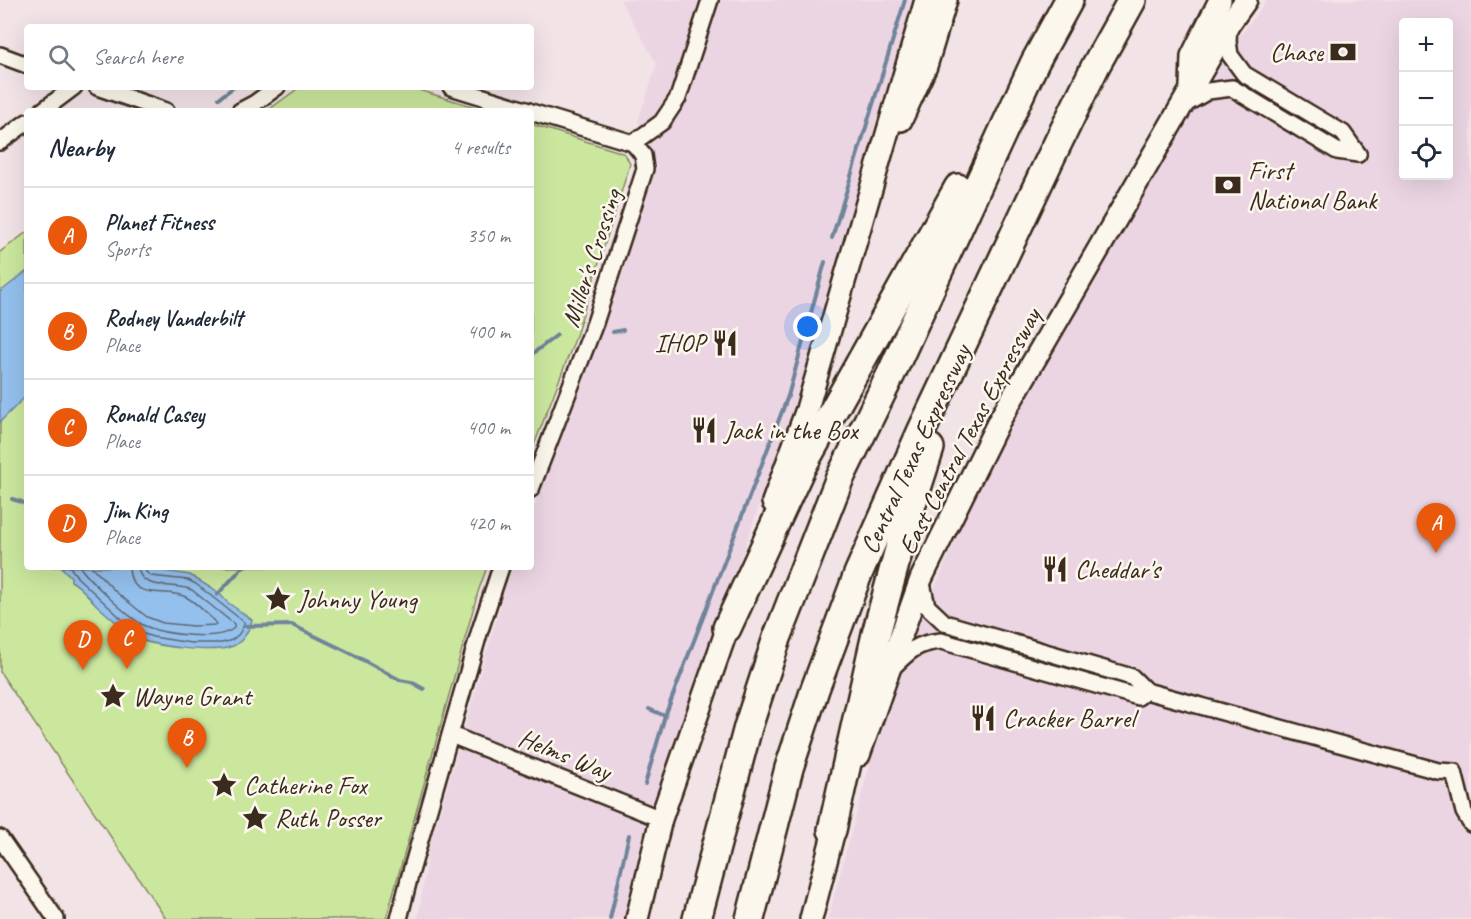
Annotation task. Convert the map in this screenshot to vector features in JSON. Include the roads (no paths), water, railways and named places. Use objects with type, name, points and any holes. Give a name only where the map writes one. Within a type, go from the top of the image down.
[{"type":"highway","name":"Central Texas Expressway","points":[[697,919],[748,727],[798,583],[839,480],[891,374],[1035,62],[1069,0]]},
{"type":"highway","name":"Central Texas Expressway","points":[[750,919],[789,768],[858,574],[922,430],[1023,216],[1096,65],[1132,0]]},
{"type":"highway","points":[[727,628],[800,470],[1015,83],[1035,62]]},
{"type":"highway","points":[[832,830],[876,634],[908,516],[929,451],[1020,249],[1023,216]]},
{"type":"main road","points":[[637,919],[661,819],[727,628],[807,409],[926,0]]},
{"type":"main road","points":[[881,155],[909,107],[926,66],[946,0]]},
{"type":"main road","points":[[1187,98],[1192,57],[1220,0]]},
{"type":"main road","name":"East Central Texas Expressway","points":[[811,919],[832,830],[921,579],[999,421],[1229,24],[1246,0]]},
{"type":"street","points":[[534,112],[633,143],[662,122],[678,98],[710,0]]},
{"type":"street","points":[[1187,98],[1208,91],[1232,88],[1337,151],[1358,154],[1343,133],[1244,74],[1230,55],[1229,24]]},
{"type":"street","points":[[0,55],[24,64]]},
{"type":"street","points":[[46,108],[70,90]]},
{"type":"street","points":[[106,90],[157,108]]},
{"type":"street","points":[[246,108],[273,90]]},
{"type":"street","points":[[461,90],[520,108]]},
{"type":"street","points":[[0,142],[24,124]]},
{"type":"street","name":"Miller's Crossing","points":[[534,481],[595,323],[645,169],[643,155],[633,143]]},
{"type":"street","points":[[399,919],[480,630],[500,570]]},
{"type":"street","points":[[921,579],[927,606],[945,623],[1132,677],[1146,691],[1438,771],[1454,772],[1464,812],[1471,824]]},
{"type":"street","points":[[889,672],[908,652],[924,642],[942,641],[1137,697],[1146,691]]},
{"type":"street","name":"Helms Way","points":[[451,735],[661,819]]},
{"type":"street","points":[[0,838],[56,919]]},
{"type":"water","points":[[24,273],[24,398],[0,422],[0,292]]},
{"type":"water","points":[[64,570],[158,570],[190,575],[219,593],[227,602],[252,620],[248,632],[233,646],[198,649],[153,643],[133,636],[97,606],[80,587],[71,581],[71,577]]},
{"type":"waterway","points":[[832,238],[905,0]]},
{"type":"waterway","points":[[219,98],[230,90]]},
{"type":"waterway","points":[[645,784],[665,716],[788,396],[825,262]]},
{"type":"waterway","points":[[613,332],[623,330]]},
{"type":"waterway","points":[[534,353],[557,335]]},
{"type":"waterway","points":[[12,499],[24,504]]},
{"type":"waterway","points":[[217,595],[240,570]]},
{"type":"waterway","points":[[245,626],[292,625],[400,680],[411,682],[424,689]]},
{"type":"waterway","points":[[649,709],[665,716]]},
{"type":"waterway","points":[[610,919],[629,835]]},
{"type":"place","name":"Chase","points":[[1343,52]]},
{"type":"place","name":"First National Bank","points":[[1228,185]]},
{"type":"place","name":"IHOP","points":[[725,343]]},
{"type":"place","name":"Jack in the Box","points":[[704,430]]},
{"type":"place","name":"Planet Fitness","points":[[1436,553]]},
{"type":"place","name":"Cheddar's","points":[[1055,569]]},
{"type":"place","name":"Johnny Young","points":[[278,599]]},
{"type":"place","name":"Ronald Casey","points":[[127,669]]},
{"type":"place","name":"Jim King","points":[[83,670]]},
{"type":"place","name":"Wayne Grant","points":[[113,696]]},
{"type":"place","name":"Cracker Barrel","points":[[983,718]]},
{"type":"place","name":"Rodney Vanderbilt","points":[[187,768]]},
{"type":"place","name":"Catherine Fox","points":[[224,785]]},
{"type":"place","name":"Ruth Posser","points":[[255,818]]}]
